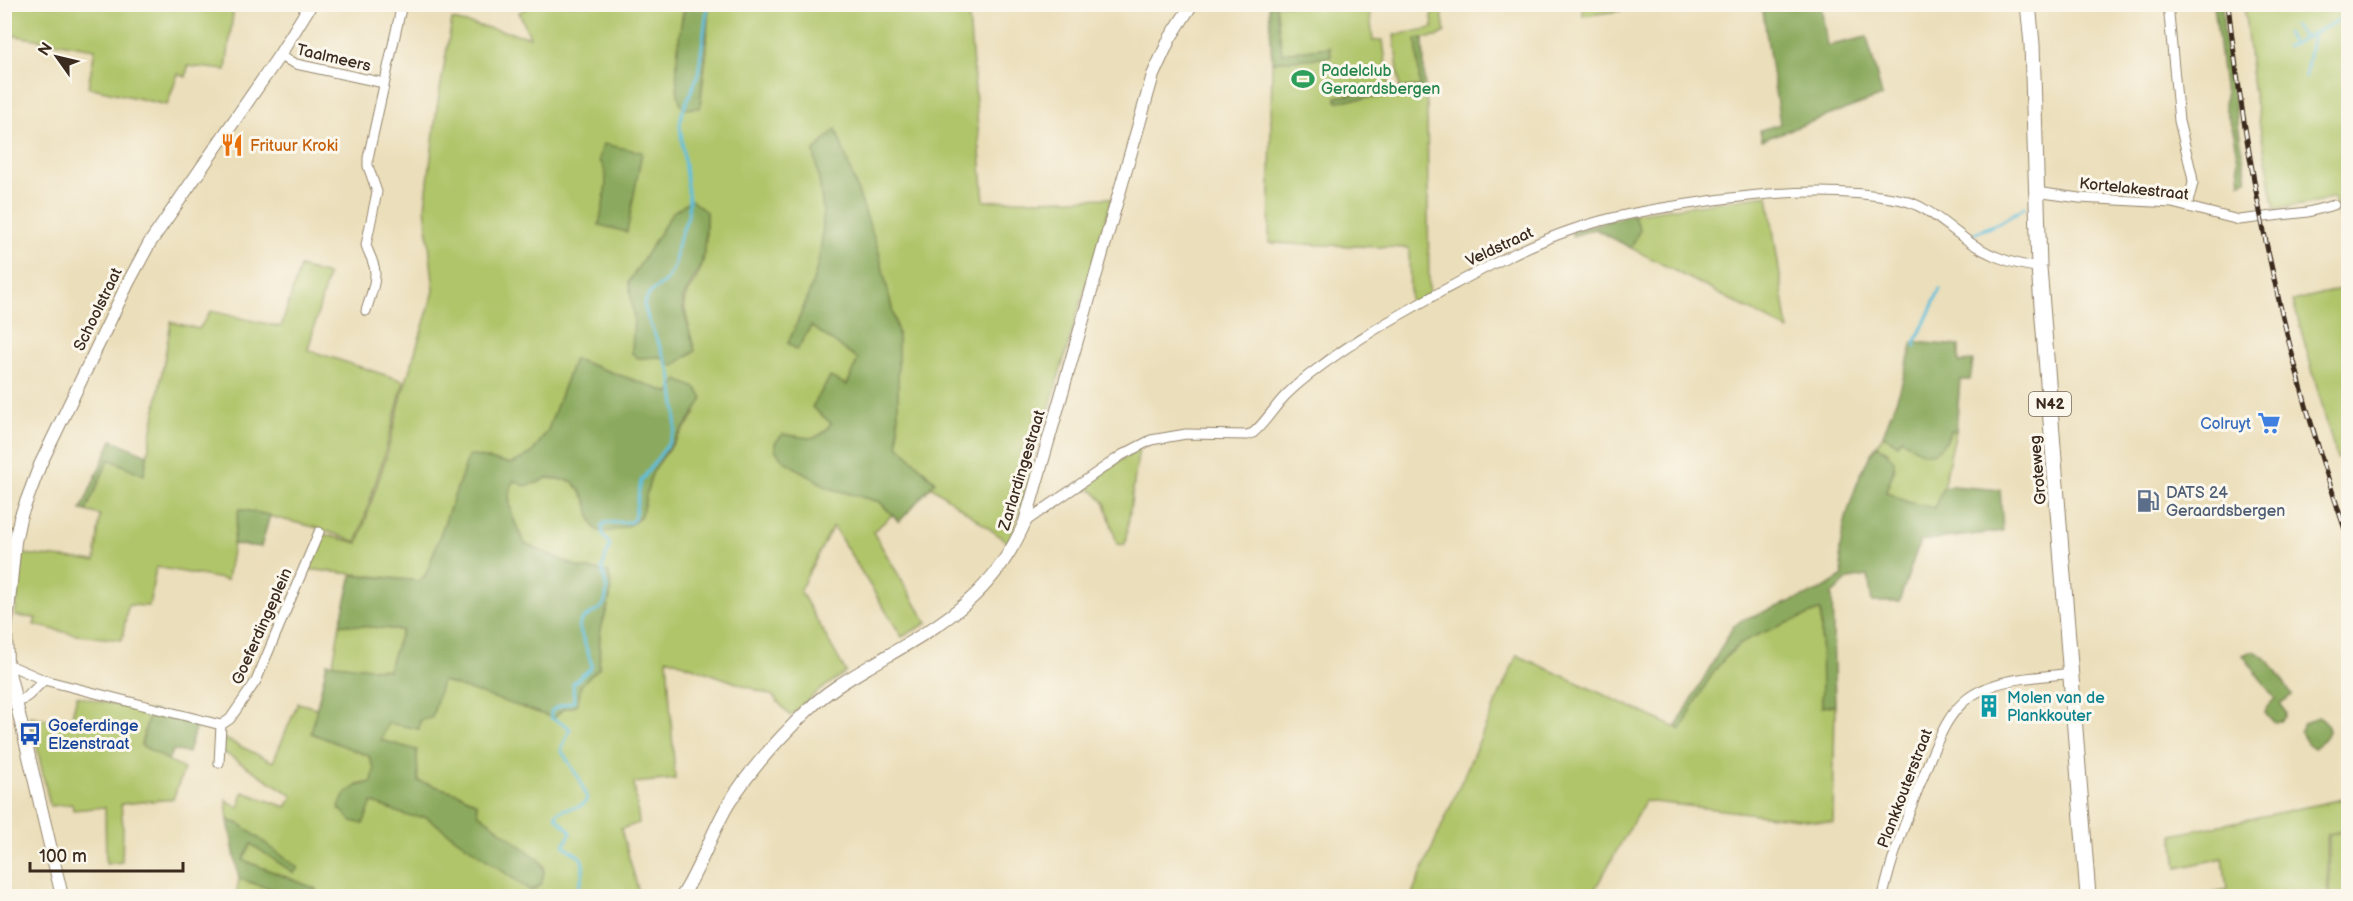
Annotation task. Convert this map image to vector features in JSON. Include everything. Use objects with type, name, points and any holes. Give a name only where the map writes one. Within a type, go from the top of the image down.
[{"type":"main road","name":"Groteweg","points":[[2028,4],[2032,44],[2039,267],[2088,897]]},
{"type":"street","name":"Schoolstraat","points":[[62,897],[6,664],[6,632],[15,542],[20,518],[40,465],[149,244],[279,56],[311,4]]},
{"type":"street","name":"Taalmeers","points":[[366,311],[375,278],[374,264],[366,245],[377,192],[368,166],[368,158],[402,4]]},
{"type":"street","name":"Zarlardingestraat","points":[[682,897],[729,804],[771,748],[811,707],[843,682],[928,632],[981,592],[1016,545],[1025,522],[1153,75],[1170,38],[1192,4]]},
{"type":"street","points":[[2168,4],[2179,121],[2193,183],[2187,206]]},
{"type":"street","name":"Taalmeers","points":[[279,56],[297,64],[384,84]]},
{"type":"street","name":"Veldstraat","points":[[1025,522],[1122,455],[1151,440],[1186,434],[1247,435],[1253,433],[1286,395],[1303,380],[1348,347],[1395,318],[1480,270],[1569,231],[1598,222],[1640,212],[1751,195],[1797,191],[1843,193],[1900,199],[1921,207],[1987,252],[2007,261],[2039,267]]},
{"type":"street","name":"Kortelakestraat","points":[[2036,192],[2079,198],[2172,203],[2239,220],[2299,213],[2334,205]]},
{"type":"street","name":"Goeferdingeplein","points":[[221,725],[230,719],[256,681],[319,532]]},
{"type":"street","points":[[6,664],[44,680],[221,725],[219,763]]},
{"type":"street","name":"Plankkouterstraat","points":[[1883,897],[1902,831],[1940,735],[1950,718],[1964,702],[1981,690],[2001,683],[2072,673]]},
{"type":"street","points":[[15,705],[44,680]]},
{"type":"green space","points":[[686,4],[708,5],[709,7],[700,108],[684,109],[677,89],[677,58]]},
{"type":"green space","points":[[1582,4],[1660,4],[1660,5],[1583,16]]},
{"type":"green space","points":[[4,5],[234,5],[226,70],[188,66],[186,77],[178,74],[167,105],[88,87],[95,49],[5,34]]},
{"type":"green space","points":[[533,5],[686,5],[682,16],[677,76],[700,107],[707,50],[708,5],[968,5],[984,201],[1112,198],[1009,543],[931,486],[935,481],[898,445],[898,334],[878,249],[836,130],[814,151],[823,208],[821,249],[808,297],[788,343],[797,350],[811,326],[858,359],[847,385],[812,407],[831,423],[828,428],[816,437],[795,436],[809,475],[829,488],[880,502],[892,515],[873,532],[927,623],[902,637],[833,526],[800,590],[846,672],[816,693],[790,716],[773,696],[667,658],[675,779],[634,783],[639,823],[621,829],[640,896],[314,896],[316,889],[243,860],[251,844],[294,873],[240,824],[228,820],[226,800],[239,808],[243,792],[286,807],[293,796],[222,751],[223,738],[273,762],[298,703],[317,708],[312,733],[369,756],[375,769],[372,782],[357,785],[372,802],[408,816],[426,817],[530,890],[544,873],[544,866],[538,859],[478,813],[460,794],[418,781],[380,740],[388,723],[419,728],[420,720],[442,680],[554,718],[564,708],[573,707],[581,685],[599,668],[600,634],[611,588],[608,572],[580,568],[525,544],[514,520],[510,504],[514,480],[537,483],[547,478],[573,481],[586,499],[592,522],[641,513],[652,472],[696,413],[677,381],[670,393],[574,359],[548,430],[532,453],[513,464],[469,455],[426,575],[420,581],[306,569],[322,534],[358,543],[386,457],[403,391],[434,291],[425,207],[437,107],[452,20],[530,37],[519,12]],"holes":[[[706,212],[704,259],[685,298],[689,326],[665,359],[660,357],[638,358],[632,353],[634,318],[629,282],[653,245]]]},
{"type":"green space","points":[[1269,5],[1276,5],[1282,53],[1330,47],[1331,57],[1272,62]]},
{"type":"green space","points":[[1276,5],[1369,5],[1373,41],[1383,40],[1389,89],[1336,97],[1336,101],[1425,93],[1429,294],[1410,304],[1409,248],[1269,243],[1272,62],[1331,56],[1329,47],[1282,53]]},
{"type":"green space","points":[[1431,5],[1441,5],[1445,32],[1437,37],[1417,39],[1420,86],[1400,88],[1394,35],[1433,28]]},
{"type":"green space","points":[[1762,5],[1821,5],[1827,46],[1867,37],[1882,96],[1762,140],[1760,130],[1780,124]]},
{"type":"green space","points":[[2214,5],[2222,5],[2225,43],[2247,180],[2240,183],[2233,130],[2225,106]]},
{"type":"green space","points":[[2244,5],[2348,5],[2348,216],[2339,218],[2334,197],[2320,202],[2275,209],[2253,88]]},
{"type":"green space","points":[[1423,38],[1425,93],[1336,101],[1336,97],[1420,86],[1416,39]]},
{"type":"green space","points":[[836,129],[878,249],[898,334],[898,445],[935,482],[899,522],[880,502],[829,488],[784,461],[775,450],[775,443],[783,434],[810,438],[826,430],[831,423],[812,407],[830,377],[847,385],[858,359],[811,326],[797,350],[788,343],[808,297],[821,249],[823,208],[814,151]]},
{"type":"green space","points":[[603,144],[642,152],[627,232],[599,225],[606,182],[603,166],[599,160]]},
{"type":"green space","points":[[1768,195],[1788,330],[1631,248],[1640,229],[1633,214]]},
{"type":"green space","points":[[691,200],[706,212],[705,245],[701,266],[683,298],[683,308],[695,351],[673,366],[660,357],[638,358],[632,353],[634,318],[629,282],[672,213]]},
{"type":"green space","points":[[1633,214],[1640,229],[1631,248],[1595,229],[1572,236],[1572,231]]},
{"type":"green space","points":[[300,267],[328,275],[308,350],[404,381],[384,456],[357,542],[318,528],[239,509],[227,580],[156,567],[149,606],[128,605],[122,640],[77,635],[34,625],[36,618],[15,616],[23,554],[95,561],[100,515],[86,511],[109,459],[144,475],[171,322],[199,329],[211,311],[281,327]]},
{"type":"green space","points":[[2348,287],[2348,455],[2337,459],[2293,301]]},
{"type":"green space","points":[[1913,342],[1959,346],[1959,362],[1973,361],[1970,380],[1960,380],[1956,431],[1951,430],[1941,447],[1930,453],[1917,450],[1902,438],[1897,444],[1883,435],[1900,390]]},
{"type":"green space","points":[[574,359],[670,393],[677,380],[696,388],[703,398],[654,470],[639,518],[626,526],[606,532],[597,530],[592,524],[585,497],[572,481],[547,478],[524,486],[514,480],[509,496],[511,512],[525,544],[580,568],[608,572],[611,589],[600,634],[599,668],[581,685],[578,702],[573,707],[564,708],[554,718],[442,681],[432,718],[420,720],[419,729],[388,723],[381,740],[417,750],[418,781],[460,794],[477,803],[478,813],[541,862],[544,871],[541,885],[531,891],[426,817],[408,816],[372,802],[363,824],[352,821],[339,808],[347,792],[372,782],[374,769],[369,756],[311,733],[327,663],[388,670],[402,630],[340,624],[352,575],[420,581],[426,574],[469,455],[512,464],[532,453],[548,430]]},
{"type":"green space","points":[[1952,430],[1956,431],[1943,488],[1934,508],[1907,502],[1885,491],[1895,469],[1888,451],[1876,446],[1883,435],[1897,444],[1901,438],[1948,438]]},
{"type":"green space","points":[[112,440],[147,455],[144,475],[109,459],[86,511],[81,510]]},
{"type":"green space","points":[[1876,446],[1885,450],[1893,460],[1893,471],[1886,492],[1907,502],[1934,508],[1943,488],[1952,486],[2000,490],[2003,531],[1920,541],[1899,602],[1872,602],[1868,576],[1849,579],[1832,594],[1835,705],[1822,707],[1821,610],[1747,640],[1736,648],[1708,680],[1681,730],[1676,727],[1733,627],[1742,620],[1821,590],[1843,576],[1840,551],[1845,523],[1858,481]]},
{"type":"green space","points":[[1139,448],[1125,545],[1117,544],[1105,503],[1092,490],[1077,489]]},
{"type":"green space","points":[[239,509],[270,515],[261,547],[233,544]]},
{"type":"green space","points":[[1821,610],[1822,707],[1835,705],[1833,823],[1645,801],[1591,896],[1411,896],[1517,655],[1681,730],[1708,680],[1736,648],[1747,640]]},
{"type":"green space","points":[[340,624],[402,630],[388,670],[333,664]]},
{"type":"green space","points":[[2254,650],[2269,661],[2292,695],[2280,704],[2286,713],[2280,721],[2274,722],[2265,713],[2267,706],[2275,699],[2243,655]]},
{"type":"green space","points":[[77,696],[149,713],[141,745],[184,769],[173,799],[121,804],[122,862],[106,864],[105,807],[73,810],[72,804],[50,806],[30,716],[70,724]]},
{"type":"green space","points":[[150,710],[197,722],[188,753],[173,750],[168,760],[141,745]]},
{"type":"green space","points":[[2318,716],[2327,724],[2328,732],[2314,748],[2307,743],[2300,731],[2303,724]]},
{"type":"green space","points":[[2348,798],[2348,829],[2330,834],[2348,831],[2348,896],[2330,896],[2329,834],[2327,836],[2328,896],[2205,896],[2227,890],[2223,858],[2177,868],[2173,835]]},
{"type":"green space","points":[[228,820],[240,824],[298,868],[294,873],[251,844],[243,860],[316,889],[314,896],[295,896],[239,879]]},
{"type":"green space","points":[[239,879],[295,896],[236,896]]},
{"type":"waterway","points":[[575,896],[582,877],[582,861],[564,845],[571,832],[556,814],[559,811],[581,806],[587,799],[580,780],[561,750],[570,729],[551,718],[551,712],[574,701],[573,683],[592,665],[579,627],[581,620],[601,608],[605,602],[607,590],[602,568],[610,545],[603,535],[602,525],[631,522],[634,519],[641,481],[668,444],[675,430],[676,413],[671,373],[644,304],[650,293],[665,282],[671,273],[675,264],[677,246],[688,216],[689,201],[680,125],[682,113],[698,75],[708,4]]},
{"type":"waterway","points":[[2286,47],[2348,16]]},
{"type":"waterway","points":[[2293,25],[2305,38]]},
{"type":"waterway","points":[[2286,33],[2292,43]]},
{"type":"waterway","points":[[2305,78],[2313,33]]},
{"type":"waterway","points":[[1968,236],[2003,221],[2025,207]]},
{"type":"waterway","points":[[1916,347],[1915,343],[1940,289]]},
{"type":"railway","points":[[2228,4],[2247,140],[2273,275],[2306,407],[2348,538]]},
{"type":"place","name":"Padelclub Geraardsbergen","points":[[1303,79]]},
{"type":"place","name":"Frituur Kroki","points":[[232,145]]},
{"type":"place","name":"Colruyt","points":[[2269,423]]},
{"type":"place","name":"DATS 24 Geraardsbergen","points":[[2148,501]]},
{"type":"place","name":"Molen van de Plankkouter","points":[[1989,706]]},
{"type":"place","name":"Goeferdinge Elzenstraat","points":[[30,734]]}]
